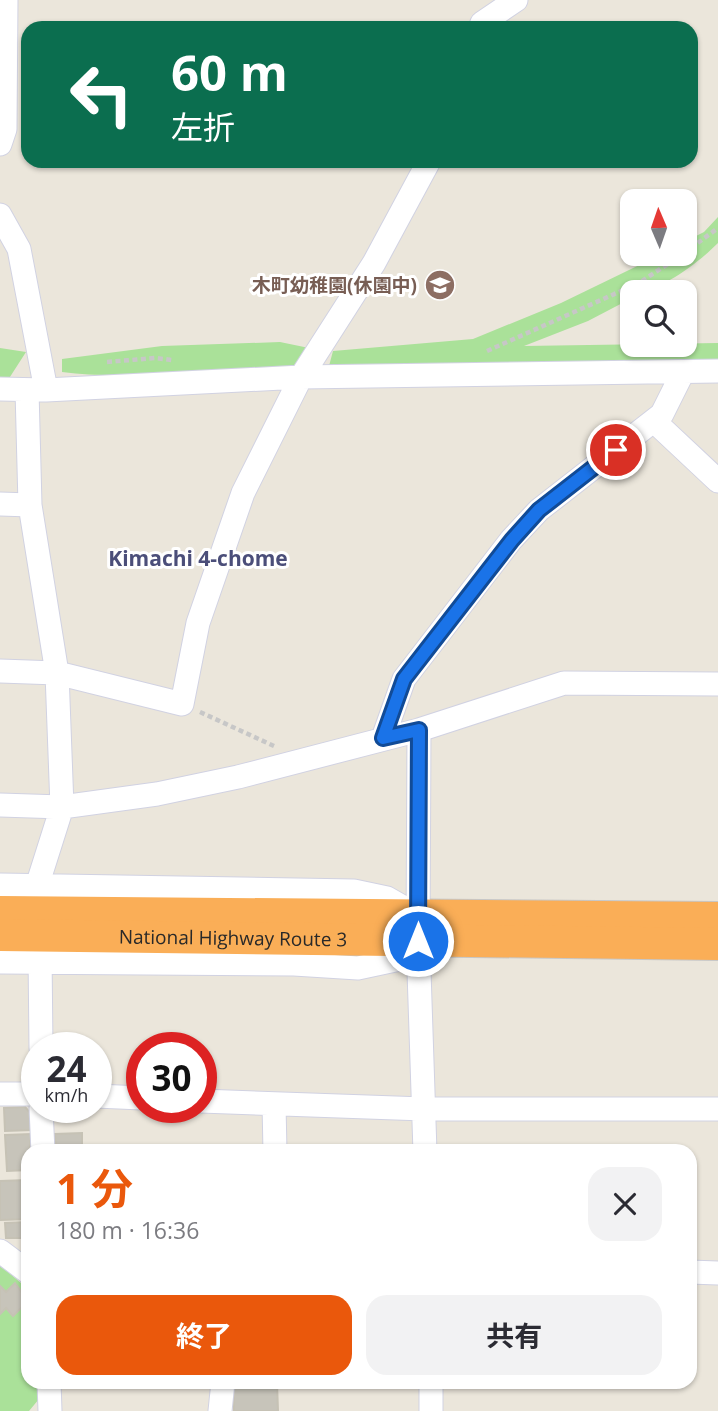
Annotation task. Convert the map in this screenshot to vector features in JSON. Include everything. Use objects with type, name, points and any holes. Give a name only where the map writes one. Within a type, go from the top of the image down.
[{"type":"highway","name":"National Highway Route 3","points":[[0,912],[418,928],[718,944]]},
{"type":"highway","name":"National Highway Route 3","points":[[0,935],[418,928],[718,918]]},
{"type":"street","points":[[2,137],[6,0]]},
{"type":"street","points":[[485,21],[516,0]]},
{"type":"street","points":[[0,671],[57,673],[182,704],[198,623],[243,493],[301,377],[374,263],[425,168]]},
{"type":"street","points":[[0,215],[19,248],[36,390],[30,505],[57,673],[62,807],[38,893]]},
{"type":"street","points":[[0,389],[36,390],[301,377],[718,371]]},
{"type":"street","points":[[383,738],[404,679],[512,540],[539,510],[662,414],[683,372]]},
{"type":"street","points":[[654,421],[718,481]]},
{"type":"street","points":[[0,504],[30,505]]},
{"type":"street","points":[[0,805],[62,807],[157,794],[294,763],[419,730],[564,683],[718,684]]},
{"type":"street","points":[[419,730],[418,928],[425,1144]]},
{"type":"street","points":[[0,885],[38,893],[365,893],[387,898],[418,928]]},
{"type":"street","points":[[0,962],[40,958],[358,968],[400,958],[418,928]]},
{"type":"street","points":[[40,958],[41,1032]]},
{"type":"street","points":[[0,1094],[21,1094]]},
{"type":"street","points":[[217,1102],[424,1109],[718,1108]]},
{"type":"street","points":[[274,1104],[275,1144]]},
{"type":"street","points":[[42,1123],[43,1144]]},
{"type":"street","points":[[0,1250],[21,1253]]},
{"type":"street","points":[[0,1250],[21,1266]]},
{"type":"street","points":[[697,1272],[718,1273]]},
{"type":"street","points":[[49,1389],[50,1411]]},
{"type":"street","points":[[220,1411],[222,1389]]},
{"type":"street","points":[[431,1389],[431,1411]]},
{"type":"path","points":[[697,243],[718,228]]},
{"type":"path","points":[[479,355],[639,283],[664,266]]},
{"type":"path","points":[[182,704],[270,743],[294,763]]},
{"type":"green space","points":[[718,217],[718,243],[697,261],[697,236]]},
{"type":"green space","points":[[637,266],[690,266],[670,280],[620,280],[620,304],[588,321],[524,346],[620,345],[620,357],[697,357],[697,343],[718,343],[718,360],[329,366],[333,351],[473,339],[561,303]]},
{"type":"green space","points":[[280,342],[309,348],[297,368],[120,375],[62,372],[62,359],[162,346]]},
{"type":"green space","points":[[0,348],[26,352],[8,380],[0,379]]},
{"type":"green space","points":[[0,1265],[21,1283],[21,1389],[38,1389],[39,1399],[29,1411],[0,1411]]},
{"type":"building","points":[[21,1107],[21,1123],[32,1123],[32,1130],[5,1131],[4,1108]]},
{"type":"building","points":[[82,1133],[82,1144],[56,1144],[55,1134]]},
{"type":"building","points":[[31,1134],[30,1144],[21,1144],[21,1170],[7,1171],[5,1135]]},
{"type":"building","points":[[21,1180],[21,1219],[0,1220],[0,1181]]},
{"type":"building","points":[[21,1222],[21,1238],[6,1238],[5,1223]]},
{"type":"building","points":[[15,1283],[21,1291],[21,1308],[13,1316],[6,1308],[0,1314],[0,1286],[6,1292]]},
{"type":"building","points":[[233,1389],[277,1389],[278,1411],[234,1411]]},
{"type":"place","name":"木町幼稚園(休園中)","points":[[440,285]]},
{"type":"district","name":"Kimachi 4-chome","points":[[198,559]]},
{"type":"route","points":[[418,941],[419,730],[383,738],[404,679],[512,540],[539,510],[616,450]]}]
